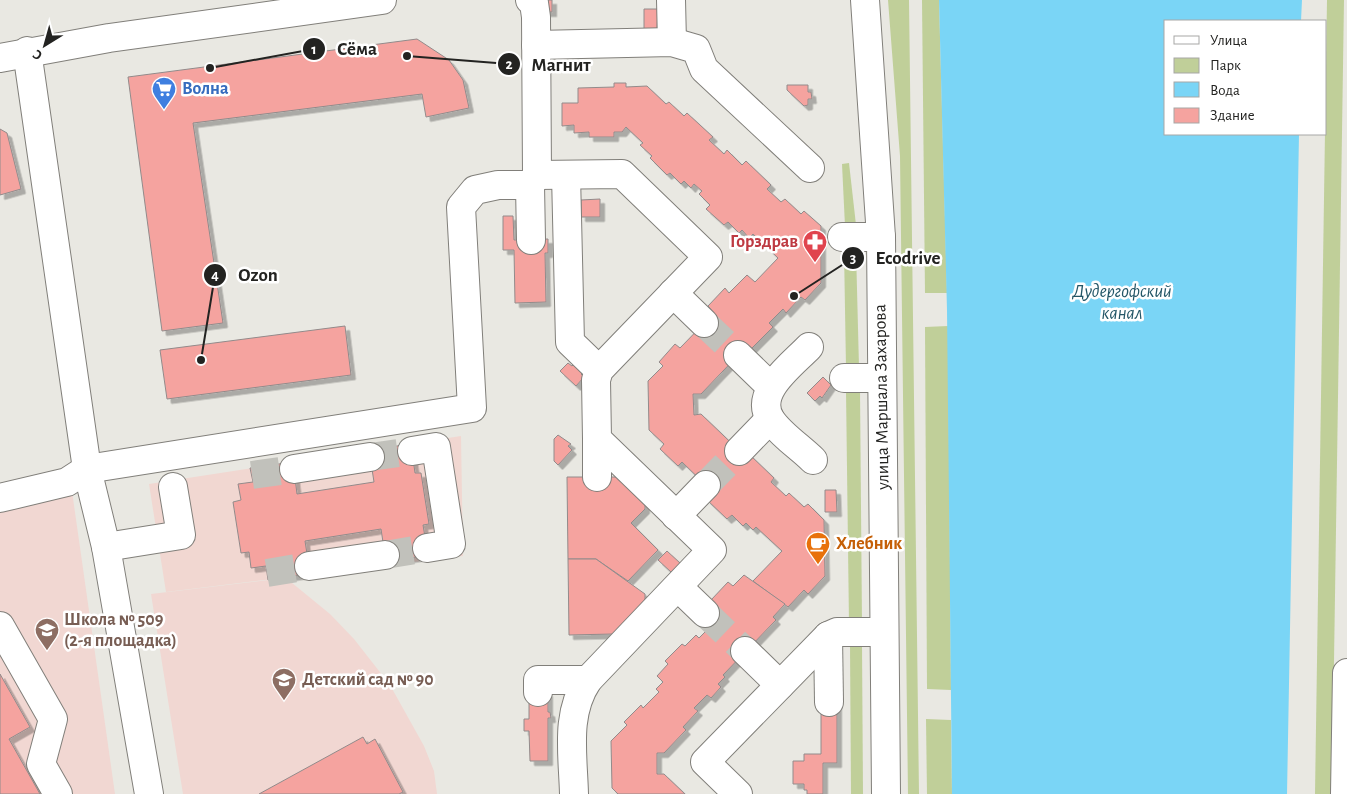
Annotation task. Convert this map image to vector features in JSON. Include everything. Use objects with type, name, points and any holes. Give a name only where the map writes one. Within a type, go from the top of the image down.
[{"type":"street","points":[[0,58],[27,51],[382,0]]},
{"type":"street","points":[[525,240],[536,45],[536,17],[534,3],[530,0]]},
{"type":"street","points":[[671,0],[672,42]]},
{"type":"street","name":"улица Маршала Захарова","points":[[865,0],[881,237],[886,794]]},
{"type":"street","points":[[536,45],[672,42],[696,49],[704,68],[810,168]]},
{"type":"street","points":[[27,51],[88,469],[106,546],[149,794]]},
{"type":"street","points":[[566,174],[570,342],[599,370]]},
{"type":"street","points":[[0,498],[67,482],[88,469],[472,408],[461,208],[475,190],[566,174],[622,174],[708,257],[599,370],[596,380],[597,477]]},
{"type":"street","points":[[842,237],[881,237]]},
{"type":"street","points":[[673,293],[704,323]]},
{"type":"street","points":[[809,347],[771,387],[766,403],[770,419],[813,460]]},
{"type":"street","points":[[738,355],[771,387]]},
{"type":"street","points":[[844,378],[882,378]]},
{"type":"street","points":[[427,548],[451,544],[424,449],[432,415]]},
{"type":"street","points":[[739,451],[770,419]]},
{"type":"street","points":[[574,794],[572,714],[578,695],[588,680],[712,550],[597,439]]},
{"type":"street","points":[[294,469],[370,457]]},
{"type":"street","points":[[676,516],[706,485]]},
{"type":"street","points":[[106,546],[181,535],[173,487]]},
{"type":"street","points":[[309,566],[385,555]]},
{"type":"street","points":[[678,587],[705,613]]},
{"type":"street","points":[[0,626],[53,719],[41,764],[58,794]]},
{"type":"street","points":[[738,794],[705,762],[828,636],[837,632],[884,632]]},
{"type":"street","points":[[828,636],[829,702]]},
{"type":"street","points":[[745,652],[780,685]]},
{"type":"street","points":[[1345,794],[1347,673]]},
{"type":"street","points":[[538,692],[538,680],[588,680]]},
{"type":"shaded area","points":[[461,436],[463,556],[166,592],[149,484]]},
{"type":"shaded area","name":"Школа № 509 (2-я площадка)","points":[[72,491],[115,794],[0,794],[0,508]]},
{"type":"shaded area","name":"Детский сад № 90","points":[[286,578],[330,614],[354,639],[390,685],[424,746],[434,771],[437,794],[183,794],[151,594]]},
{"type":"green space","points":[[888,0],[909,0],[919,794],[908,794],[900,156]]},
{"type":"green space","points":[[922,0],[939,0],[947,293],[925,293]]},
{"type":"green space","points":[[1327,0],[1344,0],[1332,794],[1315,794],[1325,135],[1327,135]]},
{"type":"green space","points":[[849,163],[856,225],[845,226],[842,164]]},
{"type":"green space","points":[[844,250],[856,250],[859,367],[846,367]]},
{"type":"green space","points":[[948,326],[951,690],[927,689],[925,327]]},
{"type":"green space","points":[[846,390],[860,390],[862,624],[849,624]]},
{"type":"green space","points":[[850,644],[862,645],[863,794],[851,794]]},
{"type":"green space","points":[[926,719],[951,720],[952,794],[927,794]]},
{"type":"water","name":"Дудергофский канал","points":[[939,0],[1302,0],[1301,20],[1164,20],[1164,135],[1299,135],[1287,794],[952,794],[947,310]]},
{"type":"building","points":[[541,0],[552,0],[552,12],[541,12]]},
{"type":"building","points":[[644,9],[658,9],[657,29],[644,29]]},
{"type":"building","points":[[417,39],[449,60],[463,80],[469,108],[426,117],[422,94],[193,123],[223,323],[162,331],[128,77]]},
{"type":"building","points":[[614,83],[626,83],[626,87],[647,86],[666,104],[669,102],[684,116],[687,113],[713,137],[709,140],[724,154],[727,150],[742,165],[746,161],[771,185],[767,189],[781,202],[785,199],[801,214],[804,211],[821,226],[821,283],[805,300],[801,297],[786,313],[783,309],[769,323],[773,327],[748,352],[744,349],[701,394],[693,394],[694,415],[701,414],[746,457],[749,454],[774,478],[771,482],[786,496],[789,493],[804,507],[808,504],[824,520],[825,576],[808,594],[804,590],[788,607],[753,581],[782,551],[756,527],[753,530],[746,523],[743,526],[732,515],[727,519],[706,499],[713,492],[682,462],[678,466],[660,449],[664,444],[649,430],[648,381],[663,366],[659,362],[675,344],[680,348],[714,313],[708,306],[725,288],[729,293],[747,275],[755,282],[778,258],[753,234],[749,238],[742,230],[739,233],[728,222],[724,225],[706,209],[710,205],[699,194],[702,191],[694,184],[691,188],[684,181],[681,184],[670,173],[667,175],[650,158],[652,156],[640,145],[643,143],[626,127],[622,132],[614,132],[614,137],[589,137],[589,132],[574,133],[574,125],[562,126],[562,103],[578,103],[578,88],[614,87]]},
{"type":"building","points":[[787,85],[808,85],[808,92],[811,92],[812,99],[808,99],[808,105],[804,106],[787,90]]},
{"type":"building","points":[[0,129],[7,133],[21,189],[0,195]]},
{"type":"building","points":[[600,199],[600,217],[581,217],[581,200]]},
{"type":"building","points":[[503,216],[513,216],[514,240],[548,239],[548,253],[545,253],[546,302],[515,303],[514,250],[503,250]]},
{"type":"building","points":[[345,326],[351,375],[167,399],[160,350]]},
{"type":"building","points":[[568,363],[572,366],[574,364],[583,372],[581,374],[584,377],[576,386],[560,371]]},
{"type":"building","points":[[823,377],[831,385],[822,398],[820,396],[815,401],[807,393]]},
{"type":"building","points":[[558,435],[571,444],[568,446],[572,450],[558,465],[554,461],[554,439]]},
{"type":"building","points":[[411,444],[415,473],[421,473],[429,524],[423,525],[428,555],[386,562],[381,529],[305,541],[310,573],[268,580],[266,566],[251,568],[249,552],[241,553],[233,502],[241,500],[238,484],[253,482],[250,468],[293,462],[297,494],[374,482],[369,450]]},
{"type":"building","points":[[567,477],[618,477],[645,503],[645,509],[631,523],[658,550],[628,581],[596,559],[568,559]]},
{"type":"building","points":[[825,490],[836,490],[837,512],[825,512]]},
{"type":"building","points":[[667,551],[680,563],[671,572],[658,560]]},
{"type":"building","points":[[568,559],[596,559],[645,594],[645,601],[613,634],[569,635]]},
{"type":"building","points":[[744,575],[785,604],[773,617],[776,620],[723,675],[725,677],[718,684],[721,687],[711,698],[707,695],[694,708],[698,711],[683,727],[686,730],[664,753],[657,753],[657,774],[664,774],[685,794],[618,794],[612,788],[611,741],[627,725],[624,722],[641,705],[643,708],[659,692],[656,689],[663,682],[657,676],[668,664],[665,661],[682,644],[685,646],[696,635],[699,638],[708,629],[702,623],[703,615],[715,603],[711,600],[728,582],[733,586]]},
{"type":"building","points":[[0,674],[30,727],[9,739],[40,794],[0,794]]},
{"type":"building","points":[[529,692],[548,692],[548,712],[550,712],[551,718],[548,718],[548,761],[530,761],[529,731],[524,731],[524,719],[529,719]]},
{"type":"building","points":[[821,702],[837,702],[837,763],[823,763],[823,794],[807,794],[807,790],[804,790],[804,784],[793,784],[793,761],[804,761],[804,754],[821,754]]},
{"type":"building","points":[[363,737],[367,744],[375,739],[403,792],[399,794],[259,794]]},
{"type":"tunnel","points":[[704,323],[738,355]]},
{"type":"tunnel","points":[[370,457],[412,451]]},
{"type":"tunnel","points":[[706,485],[739,451]]},
{"type":"tunnel","points":[[252,475],[294,469]]},
{"type":"tunnel","points":[[385,555],[427,548]]},
{"type":"tunnel","points":[[267,573],[309,566]]},
{"type":"tunnel","points":[[705,613],[745,651]]},
{"type":"place","name":"Магнит","points":[[407,56]]},
{"type":"place","name":"Сёма","points":[[210,68]]},
{"type":"place","name":"Волна","points":[[164,110]]},
{"type":"place","name":"Горздрав","points":[[815,263]]},
{"type":"place","name":"Ecodrive","points":[[794,296]]},
{"type":"place","name":"Ozon","points":[[201,360]]},
{"type":"place","name":"Хлебник","points":[[818,565]]},
{"type":"place","name":"Школа № 509 (2-я площадка)","points":[[47,651]]},
{"type":"place","name":"Детский сад № 90","points":[[284,701]]}]
